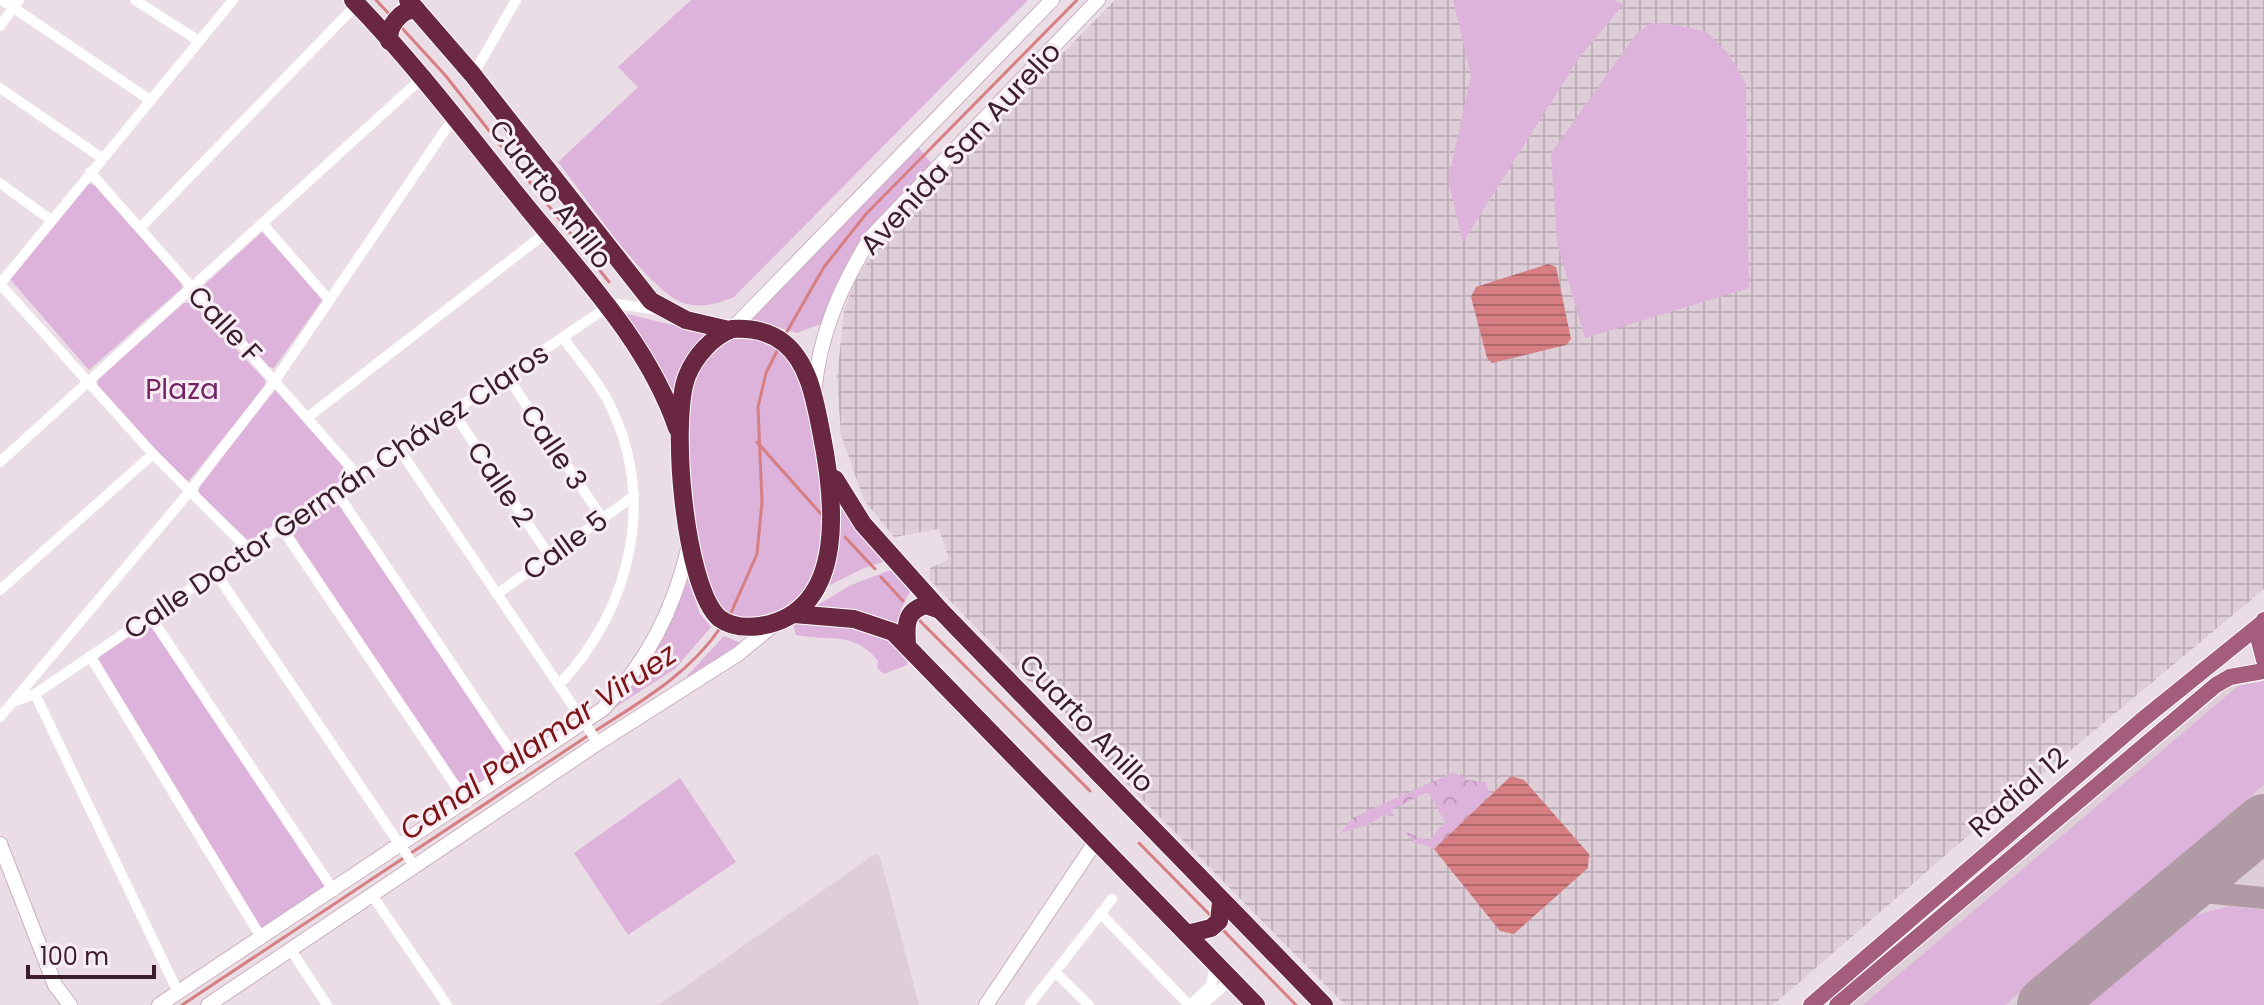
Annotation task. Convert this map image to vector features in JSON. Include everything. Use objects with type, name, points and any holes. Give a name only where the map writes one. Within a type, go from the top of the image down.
[{"type":"highway","name":"Cuarto Anillo","points":[[355,2],[397,16],[473,75],[641,289],[666,311],[730,330],[752,329],[778,339],[797,359],[814,397]]},
{"type":"highway","name":"Cuarto Anillo","points":[[397,16],[421,79],[547,232],[643,356],[658,382],[680,439]]},
{"type":"highway","points":[[730,330],[707,346],[687,376],[680,439],[689,541],[699,579],[714,611],[724,621],[738,626],[786,618],[874,625],[893,632],[1256,1005]]},
{"type":"highway","points":[[786,618],[811,597],[827,557],[832,510],[828,466],[814,397]]},
{"type":"highway","name":"Cuarto Anillo","points":[[828,466],[843,498],[863,524],[940,610],[1324,1005]]},
{"type":"highway","points":[[907,645],[905,626],[912,612],[926,605],[940,610]]},
{"type":"highway","points":[[1187,934],[1211,928],[1219,921],[1221,902]]},
{"type":"main road","name":"Avenida San Aurelio","points":[[730,330],[1052,0]]},
{"type":"main road","name":"Avenida San Aurelio","points":[[814,397],[824,329],[843,282],[871,237],[1098,0]]},
{"type":"main road","points":[[159,1005],[587,726],[625,685],[651,649],[678,590],[689,541]]},
{"type":"main road","points":[[208,1005],[597,741],[738,654],[786,618]]},
{"type":"main road","points":[[2263,622],[2258,637],[2264,660]]},
{"type":"main road","name":"Radial 12","points":[[1811,1005],[2142,720],[2263,622]]},
{"type":"main road","name":"Radial 12","points":[[1837,1005],[2216,685],[2230,677],[2264,671]]},
{"type":"main road","points":[[986,1005],[1096,841]]},
{"type":"main road","points":[[0,844],[55,985],[58,1005]]},
{"type":"main road","points":[[55,985],[70,1005]]},
{"type":"street","points":[[2,0],[16,4],[150,100]]},
{"type":"street","points":[[135,0],[199,41]]},
{"type":"street","points":[[233,0],[1,280],[153,454],[248,549]]},
{"type":"street","points":[[473,75],[516,0]]},
{"type":"street","points":[[140,228],[355,2]]},
{"type":"street","points":[[0,26],[16,4]]},
{"type":"street","points":[[0,462],[421,79]]},
{"type":"street","points":[[0,88],[102,158]]},
{"type":"street","points":[[0,717],[190,491],[276,379],[454,117]]},
{"type":"street","name":"Calle F","points":[[90,172],[276,379],[358,476]]},
{"type":"street","points":[[0,183],[51,220]]},
{"type":"street","points":[[262,223],[329,300]]},
{"type":"street","points":[[308,417],[547,232]]},
{"type":"street","points":[[606,308],[618,304],[666,311]]},
{"type":"street","name":"Calle Doctor Germán Chávez Claros","points":[[13,702],[35,694],[399,449],[456,417],[606,308]]},
{"type":"street","points":[[559,685],[593,645],[617,599],[631,549],[634,496],[627,446],[606,399],[564,339]]},
{"type":"street","name":"Calle 3","points":[[510,380],[602,518]]},
{"type":"street","name":"Calle 2","points":[[456,417],[549,555]]},
{"type":"street","points":[[399,449],[597,741]]},
{"type":"street","points":[[0,590],[153,454]]},
{"type":"street","points":[[337,493],[521,767]]},
{"type":"street","name":"Calle 5","points":[[497,594],[634,496]]},
{"type":"street","points":[[281,527],[467,803]]},
{"type":"street","points":[[215,572],[414,864]]},
{"type":"street","points":[[150,616],[334,891]]},
{"type":"street","points":[[90,656],[261,937]]},
{"type":"street","points":[[35,694],[178,992]]},
{"type":"street","points":[[372,895],[447,1005]]},
{"type":"street","points":[[1020,995],[1031,1004],[1112,899]]},
{"type":"street","points":[[1100,913],[1190,1005],[1211,985],[1215,963]]},
{"type":"street","points":[[291,950],[327,1005]]},
{"type":"street","points":[[1056,973],[1089,1005]]},
{"type":"street","points":[[1202,1005],[1225,985],[1233,983],[1238,987]]},
{"type":"shaded area","points":[[1115,0],[2264,0],[2264,589],[1961,842],[1773,1005],[1345,1005],[1068,724],[1060,691],[1028,681],[929,579],[930,568],[949,559],[939,529],[894,537],[864,500],[841,435],[837,378],[844,311],[856,279],[885,234]]},
{"type":"shaded area","points":[[1548,264],[1556,267],[1571,339],[1566,345],[1492,363],[1487,358],[1471,297],[1476,287]]},
{"type":"shaded area","points":[[2264,679],[2264,1005],[1850,1005],[2227,688]]},
{"type":"shaded area","points":[[1511,776],[1524,780],[1589,854],[1588,868],[1514,934],[1500,931],[1434,849]]},
{"type":"shaded area","points":[[875,854],[880,857],[919,1005],[659,1005]]},
{"type":"green space","points":[[691,0],[1028,0],[734,297],[697,305],[675,299],[644,272],[558,162],[638,87],[618,67]]},
{"type":"green space","points":[[1453,0],[1615,0],[1623,5],[1579,58],[1463,242],[1448,180],[1471,76]]},
{"type":"green space","points":[[1651,23],[1707,32],[1728,53],[1746,84],[1749,288],[1585,338],[1557,243],[1551,153],[1636,34]]},
{"type":"green space","points":[[917,146],[932,164],[867,238],[842,277],[821,324],[797,333],[750,319]]},
{"type":"green space","points":[[88,183],[94,185],[181,282],[182,288],[89,370],[10,279]]},
{"type":"green space","points":[[262,232],[323,299],[274,368],[269,367],[201,288]]},
{"type":"green space","name":"Plaza","points":[[184,303],[193,303],[265,380],[265,386],[187,483],[97,390],[98,379]]},
{"type":"green space","points":[[615,311],[710,334],[674,403]]},
{"type":"green space","points":[[745,336],[763,339],[779,348],[797,375],[816,441],[827,508],[819,565],[803,598],[780,612],[735,620],[718,601],[705,572],[695,537],[686,459],[687,421],[691,388],[703,357],[719,345]]},
{"type":"green space","points":[[276,389],[350,470],[351,476],[249,541],[199,494],[199,486]]},
{"type":"green space","points":[[336,500],[508,755],[508,765],[471,790],[461,788],[294,536],[294,526]]},
{"type":"green space","points":[[841,501],[886,561],[824,588],[838,536]]},
{"type":"green space","points":[[888,571],[898,571],[912,588],[901,609],[899,629],[811,609],[851,585]]},
{"type":"green space","points":[[688,579],[700,614],[711,627],[675,669],[614,708],[669,627]]},
{"type":"green space","points":[[806,621],[878,631],[893,638],[908,658],[907,665],[884,674],[877,668],[878,661],[860,645],[840,639],[796,635],[793,625]]},
{"type":"green space","points":[[145,624],[152,626],[325,887],[261,929],[99,660],[100,654]]},
{"type":"green space","points":[[724,636],[743,644],[689,679],[687,676]]},
{"type":"green space","points":[[2264,681],[2264,785],[2005,1005],[1863,1005],[2238,686]]},
{"type":"green space","points":[[1454,772],[1467,780],[1486,782],[1490,796],[1434,849],[1414,842],[1404,831],[1428,841],[1445,822],[1428,792],[1391,810],[1394,816],[1383,815],[1369,825],[1340,833],[1354,817]]},
{"type":"green space","points":[[680,778],[736,862],[628,935],[574,853]]},
{"type":"green space","points":[[2229,906],[2264,910],[2264,1005],[2084,1005],[2193,916]]},
{"type":"waterway","points":[[376,0],[391,16]]},
{"type":"waterway","name":"Canal Palamar Viruez","points":[[785,335],[824,267],[866,214],[1077,0]]},
{"type":"waterway","points":[[401,27],[445,75],[609,282]]},
{"type":"waterway","name":"Canal Palamar Viruez","points":[[730,615],[757,554],[762,502],[758,407],[766,373],[778,349]]},
{"type":"waterway","points":[[757,442],[821,514]]},
{"type":"waterway","points":[[845,537],[875,569]]},
{"type":"waterway","points":[[881,577],[903,601]]},
{"type":"waterway","points":[[918,619],[1090,791]]},
{"type":"waterway","name":"Canal Palamar Viruez","points":[[595,731],[679,673],[721,627]]},
{"type":"waterway","name":"Canal Palamar Viruez","points":[[182,1005],[589,735]]},
{"type":"waterway","points":[[1139,843],[1212,917]]},
{"type":"waterway","points":[[1223,930],[1296,1005]]},
{"type":"taxiway","points":[[2183,890],[2264,898]]},
{"type":"runway","points":[[2045,1005],[2264,822]]}]
